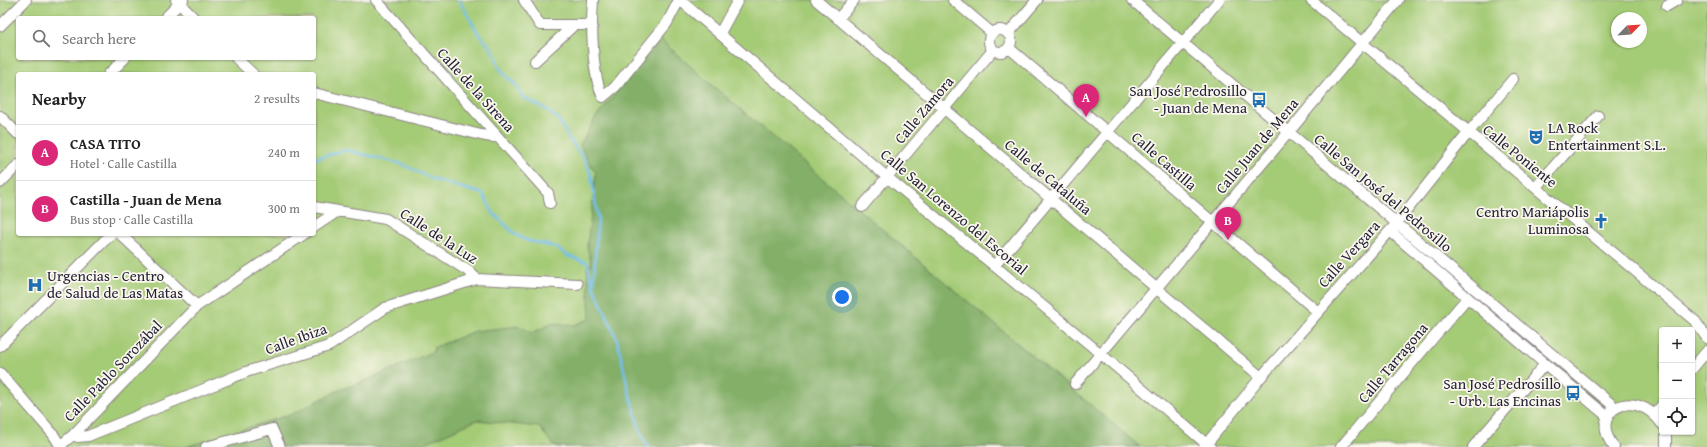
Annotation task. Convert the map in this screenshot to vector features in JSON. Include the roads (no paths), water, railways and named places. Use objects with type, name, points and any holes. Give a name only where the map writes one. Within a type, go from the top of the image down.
[{"type":"street","points":[[0,26],[26,0]]},
{"type":"street","name":"Calle de la Sirena","points":[[376,0],[548,193],[550,203]]},
{"type":"street","points":[[524,0],[540,25],[591,25]]},
{"type":"street","points":[[593,0],[591,25],[598,88],[603,97],[615,87],[667,23],[680,0]]},
{"type":"street","name":"Calle San Lorenzo del Escorial","points":[[680,0],[887,177],[1101,354],[1207,446]]},
{"type":"street","points":[[720,33],[738,0]]},
{"type":"street","name":"Calle de Cataluña","points":[[816,0],[1261,377]]},
{"type":"street","points":[[838,19],[854,0]]},
{"type":"street","points":[[953,0],[992,33]]},
{"type":"street","points":[[1008,34],[1037,0]]},
{"type":"street","name":"Calle San José del Pedrosillo","points":[[1132,0],[1289,132],[1468,298],[1544,364],[1608,416]]},
{"type":"street","points":[[994,266],[1049,198],[1219,0]]},
{"type":"street","name":"Calle Poniente","points":[[1311,0],[1536,187],[1694,321],[1707,338]]},
{"type":"street","name":"Calle Juan de Mena","points":[[1075,384],[1289,132],[1398,0]]},
{"type":"street","points":[[1667,6],[1677,0]]},
{"type":"street","points":[[167,16],[179,1],[192,16]]},
{"type":"street","points":[[535,61],[574,25]]},
{"type":"street","points":[[1000,30],[1008,34],[1011,41],[1009,48],[1002,52],[993,50],[989,42],[992,33],[1000,30]]},
{"type":"street","name":"Calle Castilla","points":[[1009,48],[1318,312]]},
{"type":"street","name":"Calle Zamora","points":[[862,207],[993,50]]},
{"type":"street","points":[[111,72],[123,60]]},
{"type":"street","points":[[238,60],[251,72]]},
{"type":"street","name":"Calle Vergara","points":[[1207,446],[1261,377],[1393,228],[1468,132],[1513,79]]},
{"type":"street","points":[[316,94],[481,135],[497,137]]},
{"type":"street","points":[[0,116],[16,132]]},
{"type":"street","points":[[1536,187],[1598,116]]},
{"type":"street","points":[[0,183],[16,167]]},
{"type":"street","name":"Calle de la Luz","points":[[316,207],[386,220],[468,271],[477,279]]},
{"type":"street","points":[[316,226],[338,211]]},
{"type":"street","name":"Calle San José del Pedrosillo","points":[[1393,228],[1616,408]]},
{"type":"street","points":[[0,346],[108,236]]},
{"type":"street","points":[[122,236],[197,306]]},
{"type":"street","name":"Calle Pablo Sorozábal","points":[[61,446],[197,306],[301,236]]},
{"type":"street","name":"Calle Ibiza","points":[[73,435],[78,437],[88,436],[246,372],[329,346],[385,308],[477,279],[577,284]]},
{"type":"street","name":"Calle Tarragona","points":[[1341,447],[1468,298]]},
{"type":"street","points":[[1695,365],[1707,351]]},
{"type":"street","points":[[1473,447],[1544,364]]},
{"type":"street","points":[[0,373],[53,434],[61,446]]},
{"type":"street","points":[[1614,447],[1606,431],[1606,423],[1608,416],[1616,408],[1626,404],[1635,404],[1654,414],[1659,420]]},
{"type":"street","points":[[1654,414],[1659,408]]},
{"type":"street","points":[[206,447],[272,429],[280,447]]},
{"type":"street","points":[[1666,447],[1667,435]]},
{"type":"waterway","points":[[459,0],[478,33],[494,52],[499,67],[504,74],[515,84],[524,98],[547,110],[558,119],[570,140],[583,157],[591,174],[598,220],[594,285]]},
{"type":"waterway","points":[[316,158],[345,150],[350,151],[402,164],[432,179],[483,194],[493,213],[514,233],[525,240],[555,247],[568,256],[587,262],[594,288],[617,339],[628,388],[641,433],[648,447]]},
{"type":"place","name":"San José Pedrosillo - Juan de Mena","points":[[1259,100]]},
{"type":"place","name":"CASA TITO","points":[[1086,117]]},
{"type":"place","name":"LA Rock Entertainment S.L.","points":[[1536,137]]},
{"type":"place","name":"Centro Mariápolis Luminosa","points":[[1601,221]]},
{"type":"place","name":"Castilla - Juan de Mena","points":[[1228,240]]},
{"type":"place","name":"Urgencias - Centro de Salud de Las Matas","points":[[35,285]]},
{"type":"place","name":"San José Pedrosillo - Urb. Las Encinas","points":[[1573,393]]}]
